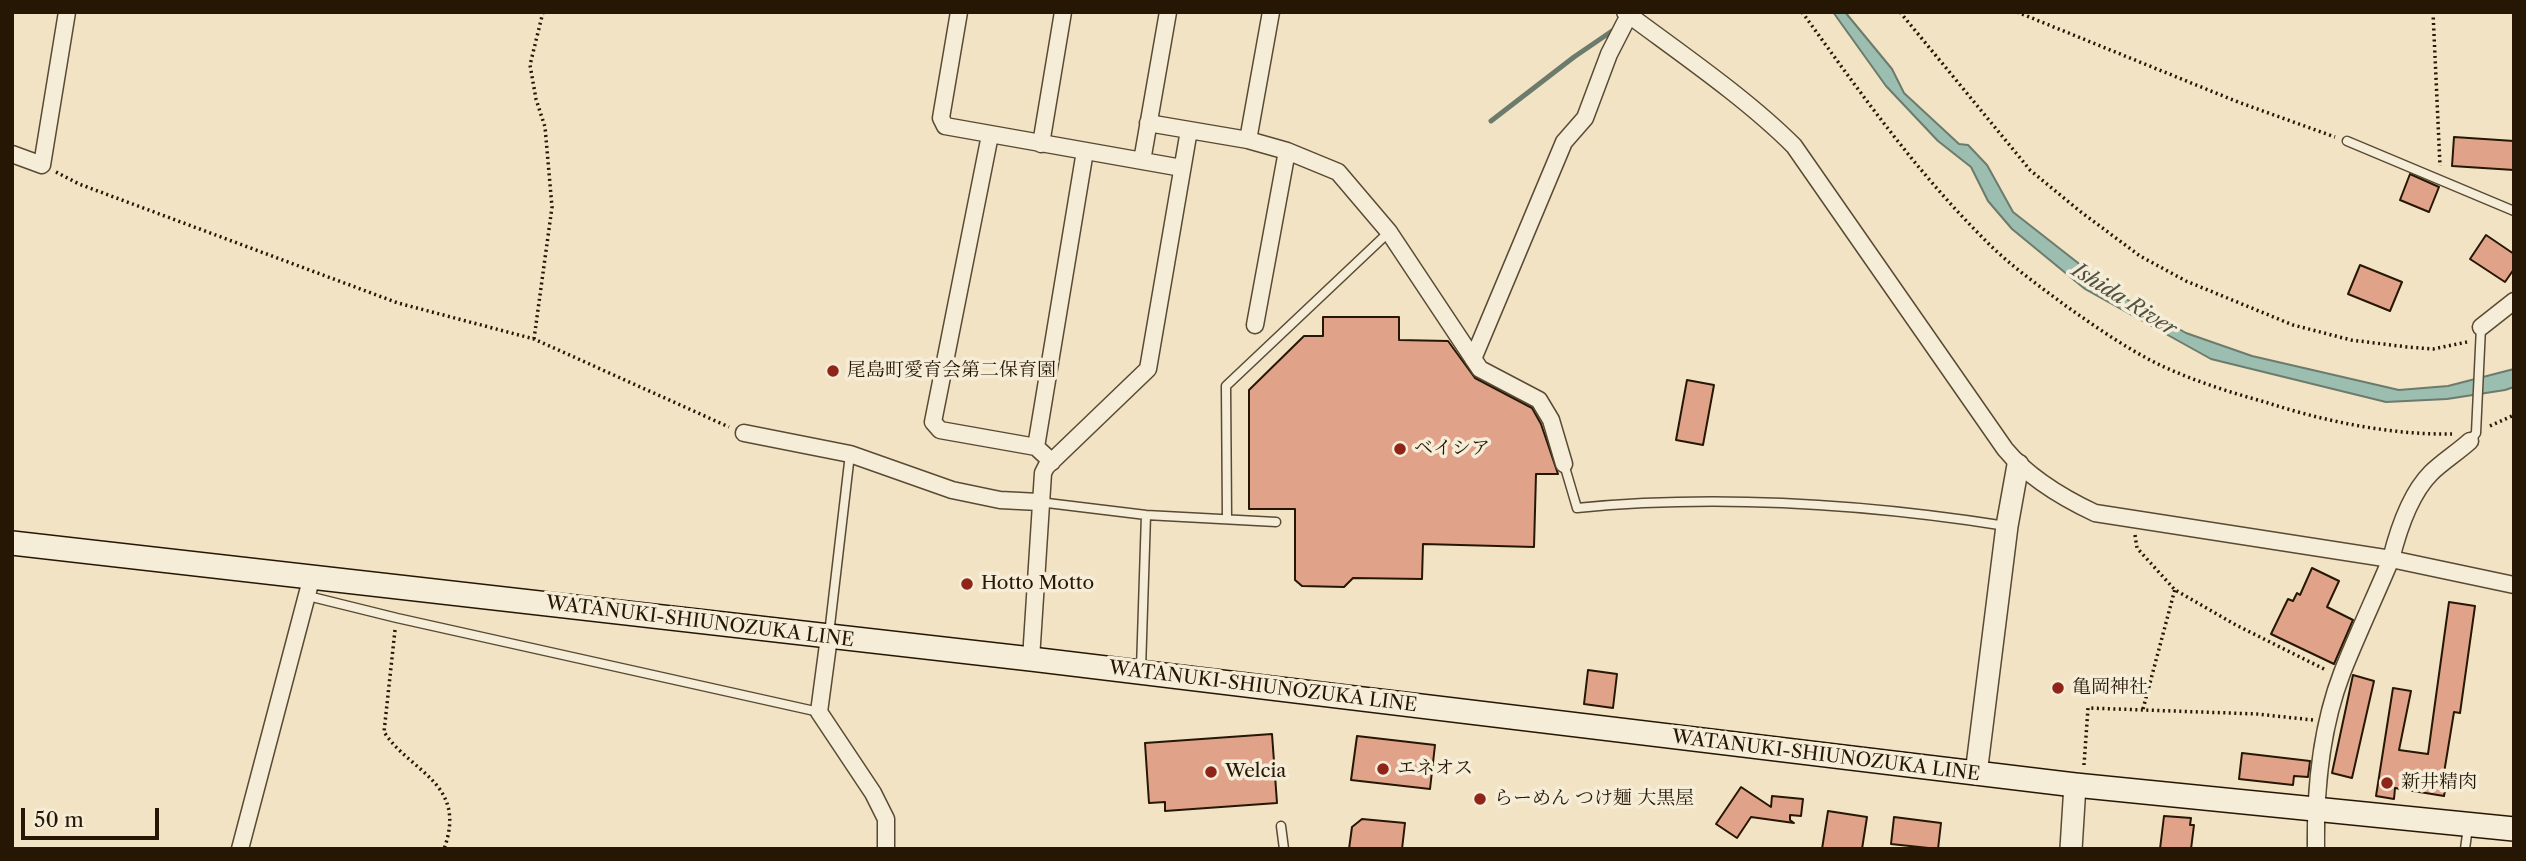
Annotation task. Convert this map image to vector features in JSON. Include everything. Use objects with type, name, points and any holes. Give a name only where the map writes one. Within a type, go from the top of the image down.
[{"type":"main road","name":"WATANUKI-SHIUNOZUKA LINE","points":[[12,543],[310,586],[1031,659],[1976,774],[2080,778],[2315,808],[2514,829]]},
{"type":"street","points":[[12,154],[42,165],[66,12]]},
{"type":"street","points":[[959,12],[942,123],[951,129],[1182,168]]},
{"type":"street","points":[[1041,144],[1063,12]]},
{"type":"street","points":[[1142,161],[1168,12]]},
{"type":"street","points":[[1248,140],[1271,12]]},
{"type":"street","points":[[1473,359],[1564,142],[1585,118],[1627,14],[1730,92],[1794,146],[2018,465],[2077,505],[2095,513],[2391,559],[2514,585]]},
{"type":"street","points":[[1148,123],[1248,140],[1287,151],[1338,172],[1389,232],[1480,369],[1539,400],[1551,420],[1564,464]]},
{"type":"street","points":[[1031,659],[1039,502],[1043,473],[1148,369],[1189,130]]},
{"type":"street","points":[[990,135],[933,422],[940,430],[1036,447],[1052,462]]},
{"type":"street","points":[[1036,447],[1085,151]]},
{"type":"street","points":[[1255,325],[1287,151]]},
{"type":"street","points":[[2481,327],[2514,302]]},
{"type":"street","points":[[744,433],[850,454],[952,490],[1000,500],[1039,502]]},
{"type":"street","points":[[2316,849],[2315,808],[2329,722],[2340,677],[2416,496],[2431,473],[2470,441]]},
{"type":"street","points":[[1976,774],[2007,526],[2018,465]]},
{"type":"street","points":[[240,849],[310,586]]},
{"type":"street","points":[[829,637],[819,712],[873,793],[886,820],[886,849]]},
{"type":"street","points":[[2071,849],[2080,778]]},
{"type":"lane","points":[[2347,141],[2514,211]]},
{"type":"lane","points":[[1227,518],[1226,386],[1389,232]]},
{"type":"lane","points":[[2470,441],[2476,433],[2481,327]]},
{"type":"lane","points":[[829,637],[850,454]]},
{"type":"lane","points":[[1564,464],[1577,508],[1634,502],[1707,500],[1918,512],[2007,526]]},
{"type":"lane","points":[[1039,502],[1146,515],[1276,522]]},
{"type":"lane","points":[[1141,673],[1146,515]]},
{"type":"lane","points":[[310,586],[397,618],[819,712]]},
{"type":"lane","points":[[2465,849],[2468,824]]},
{"type":"lane","points":[[1281,826],[1284,849]]},
{"type":"path","points":[[534,339],[552,207],[545,127],[536,99],[530,65],[543,12]]},
{"type":"path","points":[[1802,12],[1871,109],[1944,197],[1986,241],[2025,275],[2092,324],[2160,365],[2211,386],[2293,411],[2368,426],[2433,434]]},
{"type":"path","points":[[1900,12],[2030,170],[2140,256],[2197,286],[2292,326],[2351,340],[2407,347],[2433,349],[2471,341]]},
{"type":"path","points":[[2017,12],[2238,102],[2347,141]]},
{"type":"path","points":[[2433,12],[2441,179]]},
{"type":"path","points":[[42,165],[79,184],[398,303],[534,339],[744,433]]},
{"type":"path","points":[[2486,428],[2514,415]]},
{"type":"path","points":[[2132,519],[2137,548],[2175,589],[2236,625],[2340,677]]},
{"type":"path","points":[[2143,709],[2175,589]]},
{"type":"path","points":[[397,618],[384,732],[392,743],[438,784],[447,804],[449,821],[446,847]]},
{"type":"path","points":[[2080,778],[2088,708],[2257,713],[2329,722]]},
{"type":"water","name":"Ishida River","points":[[1833,12],[1845,12],[1892,69],[1904,93],[1959,144],[1968,145],[1987,165],[2013,212],[2119,295],[2186,333],[2252,356],[2399,390],[2448,386],[2514,369],[2514,387],[2447,399],[2386,402],[2211,359],[2085,289],[2012,229],[1988,201],[1971,167],[1938,141],[1886,86]]},
{"type":"building","points":[[2454,137],[2514,141],[2514,170],[2452,166]]},
{"type":"building","points":[[2410,174],[2439,187],[2429,212],[2400,200]]},
{"type":"building","points":[[2486,235],[2514,254],[2514,269],[2505,282],[2470,259]]},
{"type":"building","points":[[2360,265],[2402,282],[2390,311],[2348,294]]},
{"type":"building","name":"ベイシア","points":[[1323,317],[1399,317],[1399,340],[1448,341],[1475,378],[1532,408],[1541,424],[1558,474],[1536,474],[1534,547],[1423,544],[1422,579],[1353,578],[1344,587],[1302,586],[1295,580],[1295,509],[1249,509],[1249,390],[1304,336],[1323,336]]},
{"type":"building","points":[[1687,380],[1714,385],[1703,445],[1676,440]]},
{"type":"building","points":[[2312,568],[2339,581],[2327,607],[2353,620],[2334,664],[2271,634],[2288,599],[2293,601],[2297,593],[2300,595]]},
{"type":"building","points":[[2449,602],[2475,606],[2460,713],[2454,712],[2443,779],[2447,779],[2444,796],[2395,788],[2394,799],[2376,796],[2393,688],[2411,691],[2399,750],[2428,754]]},
{"type":"building","points":[[1588,670],[1617,674],[1613,708],[1584,704]]},
{"type":"building","points":[[2353,675],[2374,681],[2352,778],[2332,773]]},
{"type":"building","name":"Welcia","points":[[1272,734],[1277,803],[1165,811],[1165,802],[1149,803],[1145,743]]},
{"type":"building","points":[[1357,736],[1435,745],[1430,789],[1351,780]]},
{"type":"building","points":[[2242,753],[2310,761],[2308,777],[2294,776],[2293,785],[2239,779]]},
{"type":"building","points":[[1741,787],[1771,807],[1772,796],[1803,799],[1801,816],[1790,815],[1790,820],[1794,823],[1751,817],[1737,838],[1716,824]]},
{"type":"building","points":[[1828,811],[1867,817],[1862,849],[1822,849]]},
{"type":"building","points":[[2164,816],[2191,818],[2190,825],[2194,825],[2191,849],[2160,849]]},
{"type":"building","points":[[1894,817],[1941,823],[1938,849],[1891,844]]},
{"type":"building","points":[[1362,819],[1405,823],[1402,849],[1349,849],[1352,827]]},
{"type":"waterway","points":[[1491,121],[1615,29]]},
{"type":"place","name":"尾島町愛育会第二保育園","points":[[833,371]]},
{"type":"place","name":"ベイシア","points":[[1400,449]]},
{"type":"place","name":"Hotto Motto","points":[[967,584]]},
{"type":"place","name":"亀岡神社","points":[[2058,688]]},
{"type":"place","name":"エネオス","points":[[1383,769]]},
{"type":"place","name":"Welcia","points":[[1211,772]]},
{"type":"place","name":"新井精肉","points":[[2387,783]]},
{"type":"place","name":"らーめん つけ麺 大黒屋","points":[[1480,799]]}]
